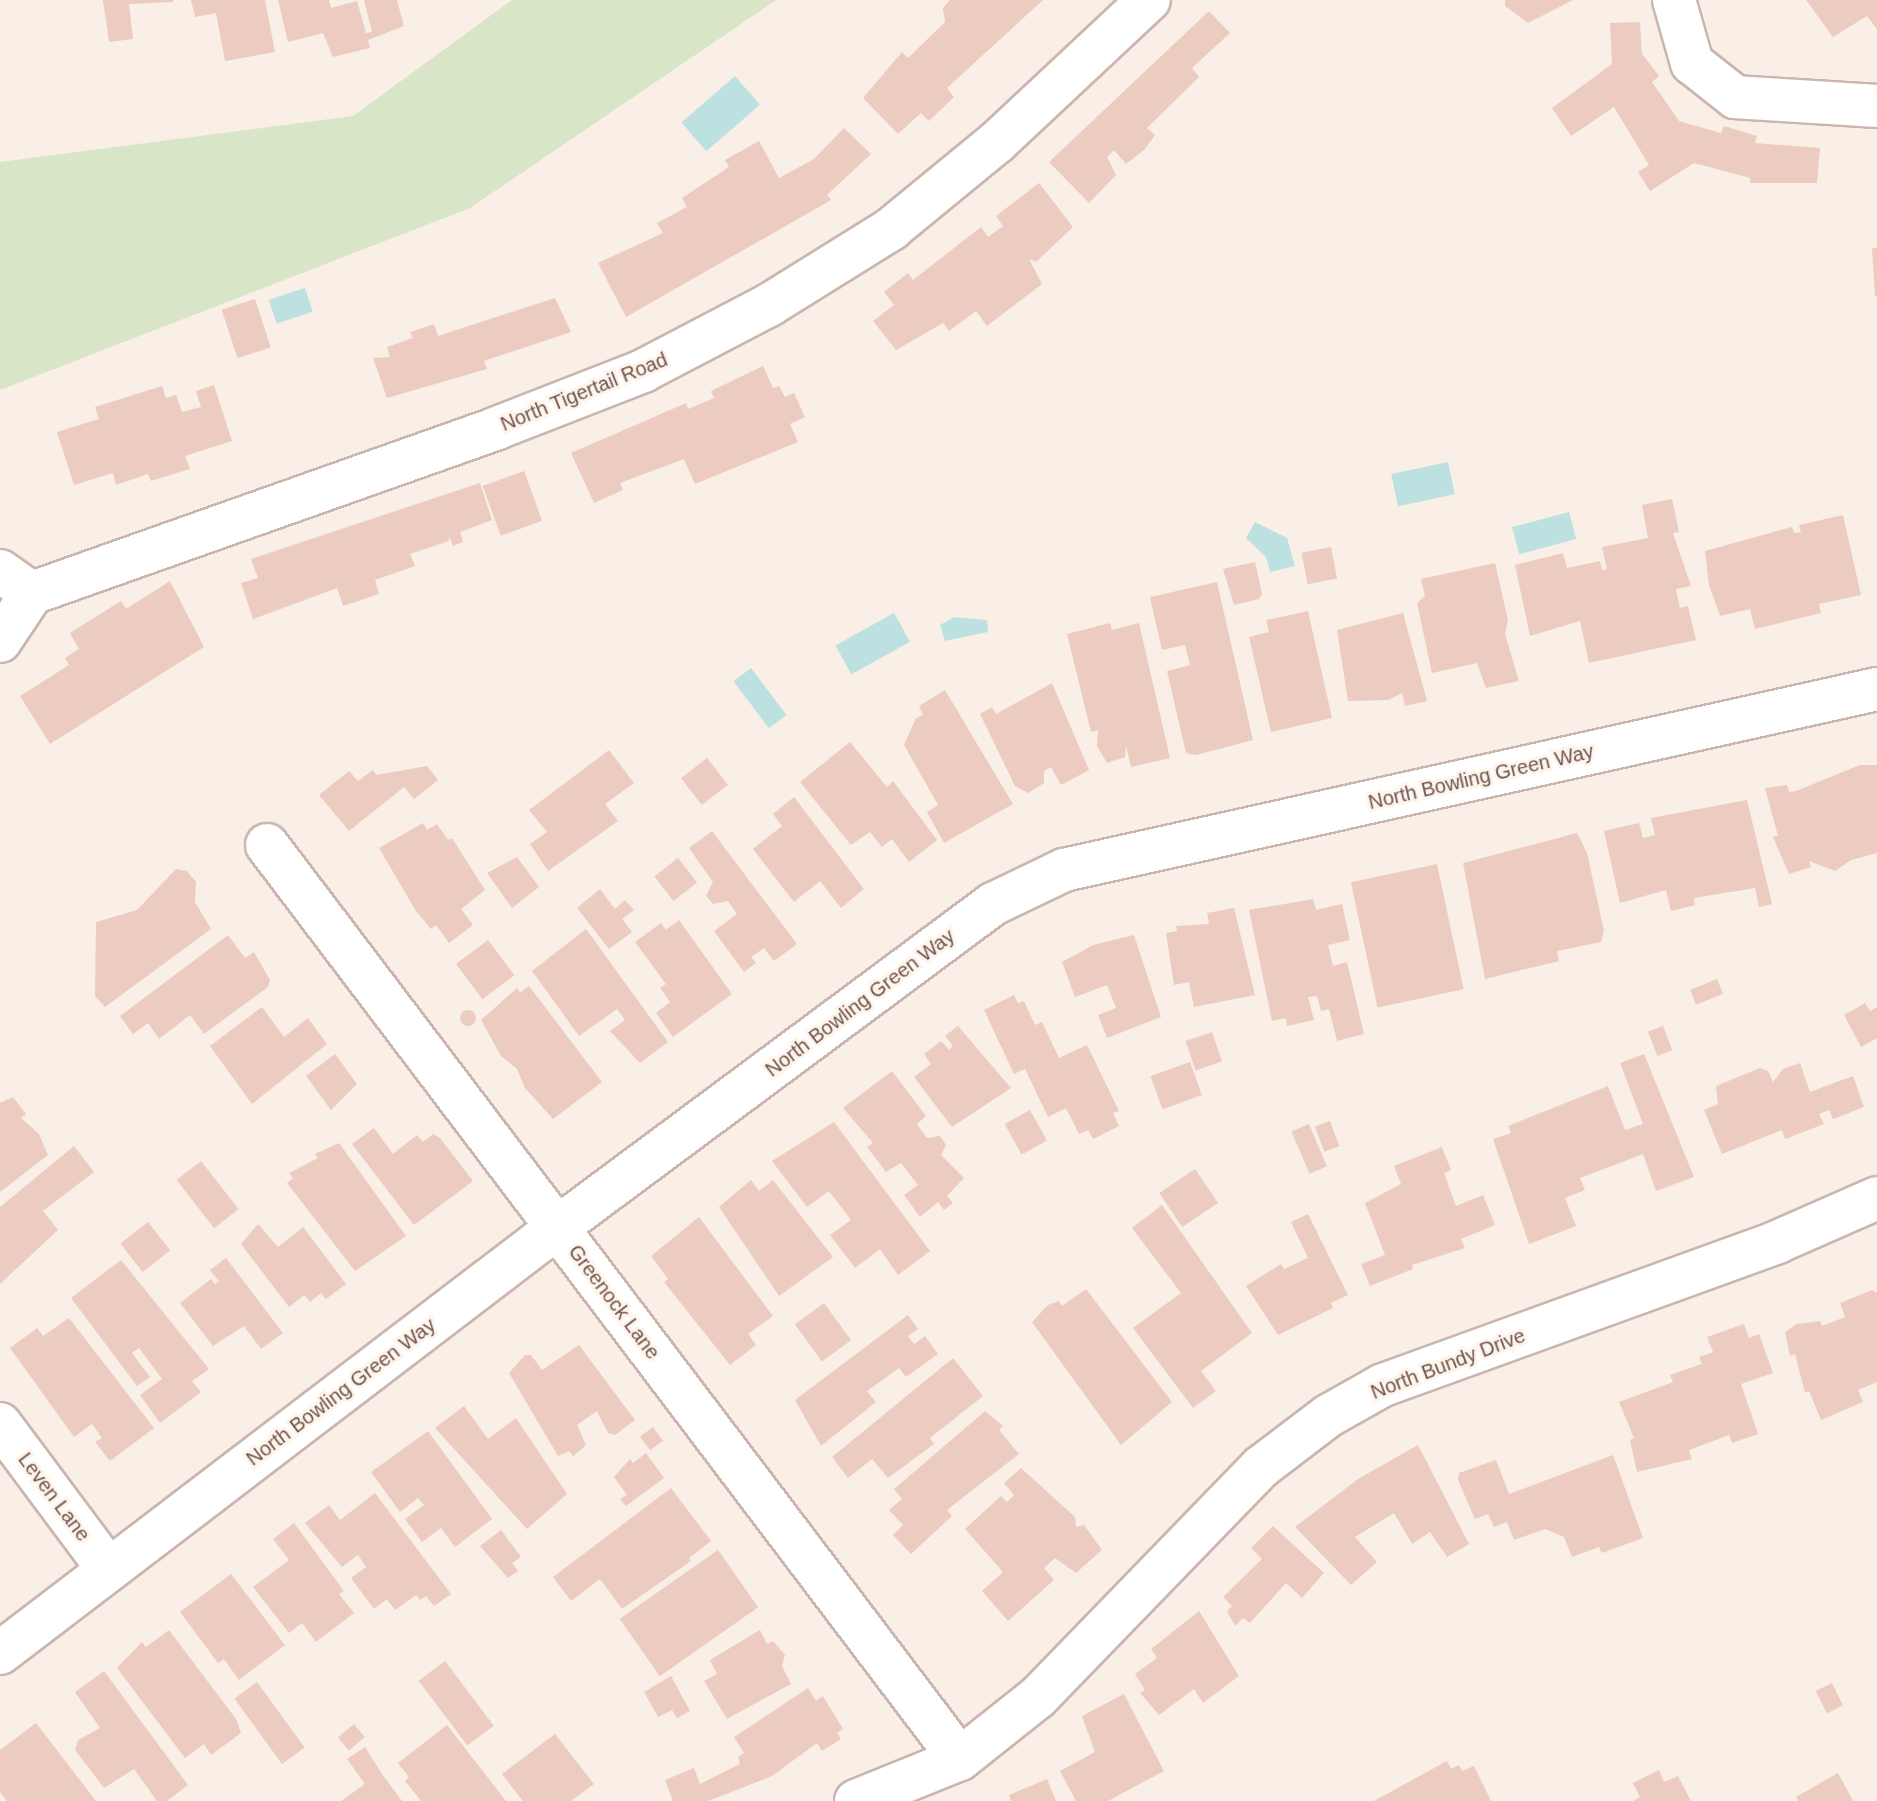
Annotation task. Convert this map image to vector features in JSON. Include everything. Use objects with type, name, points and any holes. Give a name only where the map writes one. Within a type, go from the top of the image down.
[{"type":"street","name":"North Tigertail Road","points":[[0,641],[16,582],[512,422],[643,371],[769,305],[891,229],[997,142],[1149,0]]},
{"type":"street","points":[[1674,0],[1692,63],[1735,97],[1877,106]]},
{"type":"street","name":"North Bowling Green Way","points":[[0,1653],[558,1227],[993,904],[1064,870],[1877,689]]},
{"type":"street","name":"Greenock Lane","points":[[267,845],[960,1759]]},
{"type":"street","name":"North Bundy Drive","points":[[856,1801],[960,1759],[1038,1697],[1261,1467],[1328,1416],[1383,1385],[1777,1242],[1877,1198]]},
{"type":"street","name":"Leven Lane","points":[[0,1424],[109,1570]]},
{"type":"green space","points":[[512,0],[776,0],[470,208],[0,390],[0,162],[353,116]]},
{"type":"water","points":[[735,76],[760,105],[706,151],[681,123]]},
{"type":"water","points":[[305,288],[313,312],[277,324],[269,300]]},
{"type":"water","points":[[1448,462],[1455,494],[1398,506],[1391,474]]},
{"type":"water","points":[[1569,512],[1576,539],[1519,554],[1512,527]]},
{"type":"water","points":[[1255,522],[1287,538],[1295,566],[1270,572],[1266,557],[1246,538]]},
{"type":"water","points":[[894,613],[910,642],[851,674],[835,645]]},
{"type":"water","points":[[954,617],[987,620],[988,632],[945,641],[940,625]]},
{"type":"water","points":[[751,668],[787,715],[769,728],[733,681]]},
{"type":"building","points":[[103,0],[173,2],[129,4],[133,39],[109,42]]},
{"type":"building","points":[[191,0],[265,0],[275,52],[225,61],[216,13],[195,17]]},
{"type":"building","points":[[278,0],[329,0],[331,8],[357,1],[366,33],[372,32],[364,0],[397,0],[404,26],[368,40],[370,48],[333,57],[323,33],[288,42]]},
{"type":"building","points":[[950,0],[1043,0],[947,88],[954,97],[929,121],[921,113],[898,134],[863,98],[902,52],[908,58],[945,22],[943,8]]},
{"type":"building","points":[[1505,0],[1573,0],[1528,23],[1505,6]]},
{"type":"building","points":[[1806,0],[1877,0],[1877,29],[1867,16],[1833,37]]},
{"type":"building","points":[[1209,11],[1230,33],[1192,68],[1199,77],[1147,128],[1155,135],[1144,150],[1126,164],[1114,150],[1107,157],[1116,175],[1089,203],[1049,162]]},
{"type":"building","points":[[1640,22],[1642,54],[1659,76],[1652,82],[1679,121],[1721,133],[1724,126],[1757,136],[1755,143],[1820,148],[1817,183],[1750,183],[1750,178],[1694,163],[1650,191],[1638,172],[1649,165],[1614,107],[1571,136],[1552,108],[1612,64],[1610,23]]},
{"type":"building","points":[[844,128],[871,154],[827,195],[831,200],[626,317],[598,263],[663,233],[657,223],[687,207],[682,198],[729,167],[725,160],[759,141],[779,178],[814,159]]},
{"type":"building","points":[[1039,183],[1073,227],[1036,262],[1029,259],[1042,284],[987,326],[976,311],[949,331],[943,323],[896,350],[873,321],[894,305],[884,292],[908,273],[913,280],[981,227],[988,237],[1003,226],[996,216]]},
{"type":"building","points":[[1872,248],[1877,248],[1877,296],[1875,296]]},
{"type":"building","points":[[555,298],[571,332],[484,361],[487,369],[387,398],[373,358],[390,357],[387,347],[413,338],[410,332],[434,324],[438,336]]},
{"type":"building","points":[[255,299],[271,348],[237,358],[222,310]]},
{"type":"building","points":[[763,366],[773,388],[779,386],[785,397],[794,393],[805,417],[790,424],[798,442],[695,484],[684,459],[620,483],[623,490],[594,503],[571,453],[686,403],[688,409],[714,398],[711,391]]},
{"type":"building","points":[[214,385],[232,441],[185,456],[190,469],[151,481],[148,474],[116,485],[113,473],[74,485],[57,432],[99,419],[95,407],[162,386],[166,398],[176,395],[182,412],[201,407],[196,391]]},
{"type":"building","points":[[524,471],[542,521],[501,536],[483,486]]},
{"type":"building","points":[[480,483],[492,520],[460,532],[463,542],[453,546],[449,536],[449,541],[410,554],[415,566],[375,580],[379,594],[343,606],[337,588],[253,619],[241,583],[258,578],[251,559]]},
{"type":"building","points":[[1672,499],[1679,532],[1673,533],[1691,586],[1676,589],[1680,608],[1688,606],[1696,640],[1589,663],[1580,621],[1530,636],[1515,565],[1563,553],[1567,568],[1600,561],[1602,570],[1607,569],[1602,547],[1648,538],[1642,505]]},
{"type":"building","points":[[1843,515],[1861,595],[1819,604],[1821,613],[1755,629],[1750,609],[1720,616],[1709,585],[1705,551],[1792,527],[1794,533],[1801,532],[1799,525]]},
{"type":"building","points":[[1331,547],[1337,578],[1308,584],[1302,553]]},
{"type":"building","points":[[1255,562],[1262,594],[1259,599],[1234,605],[1223,569]]},
{"type":"building","points":[[1495,563],[1508,620],[1505,634],[1519,681],[1486,688],[1477,663],[1432,673],[1417,603],[1425,596],[1421,579]]},
{"type":"building","points":[[170,581],[204,647],[50,744],[20,696],[69,665],[65,658],[79,649],[70,633],[121,601],[126,609]]},
{"type":"building","points":[[1217,582],[1253,740],[1196,755],[1186,753],[1167,671],[1190,665],[1185,645],[1162,650],[1150,597]]},
{"type":"building","points":[[1308,611],[1332,718],[1271,732],[1249,637],[1269,632],[1266,620]]},
{"type":"building","points":[[1403,613],[1427,701],[1405,706],[1402,693],[1388,700],[1348,701],[1337,630]]},
{"type":"building","points":[[1110,623],[1112,630],[1139,623],[1170,758],[1131,767],[1126,746],[1125,757],[1107,763],[1097,746],[1098,730],[1091,732],[1067,634]]},
{"type":"building","points":[[1052,683],[1089,770],[1061,785],[1051,767],[1044,771],[1044,783],[1028,793],[1015,786],[980,714],[992,707],[996,714]]},
{"type":"building","points":[[945,690],[1013,804],[944,843],[927,812],[938,805],[904,745],[916,718],[923,715],[919,706]]},
{"type":"building","points":[[850,742],[887,787],[893,781],[937,840],[909,862],[892,839],[882,847],[870,832],[851,845],[800,782]]},
{"type":"building","points":[[609,750],[634,783],[605,804],[618,821],[548,871],[530,844],[547,832],[529,810]]},
{"type":"building","points":[[707,758],[728,785],[702,805],[681,778]]},
{"type":"building","points":[[1860,765],[1877,765],[1877,853],[1851,860],[1835,871],[1809,861],[1811,867],[1789,874],[1773,837],[1778,836],[1765,788],[1787,785],[1789,792],[1796,791]]},
{"type":"building","points":[[427,766],[438,780],[414,799],[404,787],[349,831],[319,795],[349,771],[358,781],[373,770],[376,775]]},
{"type":"building","points":[[794,797],[864,889],[841,908],[820,881],[794,902],[753,849],[782,826],[773,814]]},
{"type":"building","points":[[1747,800],[1772,904],[1759,907],[1755,888],[1694,898],[1695,905],[1671,911],[1666,890],[1620,903],[1604,831],[1639,823],[1643,838],[1655,835],[1651,818]]},
{"type":"building","points":[[423,823],[427,830],[437,824],[448,840],[452,838],[485,890],[461,909],[473,925],[449,943],[436,925],[431,929],[416,911],[379,848]]},
{"type":"building","points":[[712,831],[797,944],[774,961],[764,948],[751,957],[756,963],[744,972],[714,931],[737,914],[728,901],[713,904],[706,896],[713,882],[689,848]]},
{"type":"building","points":[[1577,833],[1587,853],[1604,931],[1601,942],[1557,951],[1559,961],[1485,979],[1463,863]]},
{"type":"building","points":[[517,857],[539,887],[512,908],[487,873]]},
{"type":"building","points":[[678,858],[697,882],[673,901],[654,876]]},
{"type":"building","points":[[1437,864],[1464,989],[1378,1007],[1351,882]]},
{"type":"building","points":[[176,869],[187,871],[196,882],[195,902],[211,929],[105,1007],[95,996],[96,922],[137,910]]},
{"type":"building","points":[[600,889],[615,909],[625,900],[634,910],[622,919],[632,932],[609,949],[577,908]]},
{"type":"building","points":[[1313,899],[1316,910],[1342,904],[1350,940],[1328,945],[1333,966],[1347,962],[1364,1034],[1337,1041],[1329,1009],[1321,1011],[1317,996],[1308,997],[1314,1020],[1287,1026],[1286,1018],[1272,1021],[1249,910]]},
{"type":"building","points":[[1234,908],[1255,995],[1194,1007],[1189,982],[1174,985],[1166,933],[1177,931],[1176,926],[1209,924],[1207,913]]},
{"type":"building","points":[[679,920],[732,994],[673,1037],[656,1013],[670,1002],[660,988],[666,984],[635,942],[661,923],[666,930]]},
{"type":"building","points":[[586,929],[668,1042],[640,1063],[610,1031],[625,1020],[617,1009],[579,1036],[532,971]]},
{"type":"building","points":[[228,935],[245,958],[254,952],[270,980],[268,987],[204,1034],[190,1015],[159,1039],[148,1023],[133,1034],[120,1016]]},
{"type":"building","points":[[1134,935],[1161,1017],[1107,1038],[1098,1015],[1116,1008],[1107,985],[1075,997],[1062,962],[1093,945]]},
{"type":"building","points":[[488,940],[514,975],[483,999],[456,964]]},
{"type":"building","points":[[1717,979],[1723,994],[1696,1005],[1690,990]]},
{"type":"building","points":[[529,986],[602,1082],[553,1119],[525,1088],[517,1069],[501,1056],[481,1020],[517,988],[520,993]]},
{"type":"building","points":[[1014,995],[1018,1003],[1024,1001],[1035,1025],[1042,1022],[1059,1058],[1087,1045],[1119,1111],[1113,1113],[1119,1126],[1093,1139],[1088,1130],[1079,1134],[1066,1108],[1048,1117],[1025,1069],[1014,1074],[984,1010]]},
{"type":"building","points":[[1865,1003],[1870,1011],[1877,1007],[1877,1038],[1861,1047],[1844,1015]]},
{"type":"building","points":[[262,1007],[284,1037],[308,1018],[327,1044],[252,1104],[210,1046]]},
{"type":"building","points":[[465,1010],[471,1010],[476,1018],[474,1024],[465,1026],[460,1021],[460,1015]]},
{"type":"building","points":[[958,1026],[1011,1088],[952,1127],[914,1077],[931,1064],[924,1054],[941,1041],[949,1050],[953,1046],[945,1036]]},
{"type":"building","points":[[1663,1026],[1672,1050],[1657,1056],[1648,1032]]},
{"type":"building","points":[[1212,1032],[1222,1061],[1196,1070],[1186,1041]]},
{"type":"building","points":[[335,1054],[357,1084],[331,1110],[306,1076]]},
{"type":"building","points":[[1644,1054],[1694,1177],[1656,1191],[1643,1154],[1580,1178],[1585,1190],[1565,1198],[1576,1226],[1529,1244],[1493,1139],[1511,1133],[1508,1126],[1608,1086],[1625,1130],[1643,1124],[1620,1063]]},
{"type":"building","points":[[1190,1062],[1202,1095],[1163,1109],[1151,1076]]},
{"type":"building","points":[[1800,1063],[1810,1092],[1853,1076],[1864,1107],[1833,1119],[1829,1110],[1819,1114],[1824,1124],[1785,1139],[1782,1130],[1722,1154],[1704,1110],[1718,1104],[1716,1086],[1760,1068],[1768,1071],[1773,1082],[1783,1069]]},
{"type":"building","points":[[892,1071],[926,1116],[917,1124],[927,1138],[940,1136],[946,1145],[941,1155],[964,1178],[947,1196],[953,1203],[944,1210],[938,1202],[920,1217],[904,1195],[918,1185],[901,1163],[886,1172],[867,1147],[873,1143],[843,1108]]},
{"type":"building","points":[[13,1097],[26,1114],[21,1118],[39,1134],[48,1155],[0,1192],[0,1103]]},
{"type":"building","points":[[1030,1110],[1047,1141],[1022,1155],[1005,1124]]},
{"type":"building","points":[[1330,1121],[1339,1146],[1324,1152],[1315,1126]]},
{"type":"building","points":[[834,1122],[930,1251],[898,1275],[880,1249],[855,1268],[830,1235],[851,1220],[829,1191],[807,1207],[772,1161]]},
{"type":"building","points":[[1309,1124],[1327,1166],[1309,1174],[1292,1131]]},
{"type":"building","points":[[374,1128],[393,1154],[417,1135],[423,1142],[433,1134],[440,1138],[473,1181],[414,1225],[352,1144]]},
{"type":"building","points":[[339,1143],[406,1236],[355,1271],[287,1183],[293,1178],[289,1173],[318,1158],[315,1154]]},
{"type":"building","points":[[74,1146],[94,1172],[43,1211],[58,1230],[0,1284],[0,1207]]},
{"type":"building","points":[[1442,1147],[1451,1170],[1444,1173],[1456,1206],[1483,1195],[1495,1225],[1461,1239],[1465,1248],[1412,1265],[1413,1269],[1370,1286],[1361,1264],[1385,1255],[1365,1203],[1401,1184],[1394,1166]]},
{"type":"building","points":[[201,1161],[239,1209],[214,1228],[177,1180]]},
{"type":"building","points":[[1195,1169],[1218,1203],[1182,1227],[1159,1193]]},
{"type":"building","points":[[751,1180],[759,1191],[773,1180],[833,1257],[779,1296],[719,1207]]},
{"type":"building","points":[[1162,1205],[1252,1333],[1201,1371],[1216,1391],[1193,1408],[1133,1328],[1181,1293],[1132,1228]]},
{"type":"building","points":[[1308,1214],[1348,1295],[1331,1303],[1333,1308],[1278,1335],[1246,1286],[1281,1264],[1284,1269],[1308,1258],[1291,1222]]},
{"type":"building","points":[[699,1217],[773,1316],[748,1334],[756,1345],[730,1365],[664,1282],[668,1279],[651,1256]]},
{"type":"building","points":[[148,1222],[170,1250],[143,1272],[120,1244]]},
{"type":"building","points":[[258,1224],[278,1247],[303,1227],[346,1284],[326,1299],[321,1293],[310,1302],[304,1295],[289,1307],[241,1244]]},
{"type":"building","points":[[226,1258],[283,1333],[261,1349],[244,1326],[213,1346],[180,1303],[211,1279],[215,1284],[219,1281],[210,1270]]},
{"type":"building","points":[[121,1260],[209,1369],[192,1381],[201,1392],[160,1423],[140,1395],[162,1379],[139,1348],[132,1353],[150,1377],[137,1386],[71,1298]]},
{"type":"building","points":[[1086,1289],[1172,1402],[1121,1445],[1032,1322],[1048,1305],[1059,1301],[1062,1306]]},
{"type":"building","points":[[1872,1290],[1877,1293],[1877,1382],[1858,1390],[1863,1402],[1821,1420],[1809,1391],[1805,1393],[1795,1354],[1790,1356],[1785,1332],[1797,1324],[1820,1321],[1822,1326],[1845,1317],[1840,1303]]},
{"type":"building","points":[[824,1303],[851,1340],[822,1361],[795,1324]]},
{"type":"building","points":[[908,1315],[918,1329],[908,1336],[914,1344],[925,1336],[938,1354],[906,1377],[899,1368],[867,1391],[876,1402],[821,1446],[795,1400]]},
{"type":"building","points":[[69,1318],[154,1428],[110,1461],[95,1442],[102,1438],[92,1424],[74,1437],[10,1348],[37,1328],[43,1336]]},
{"type":"building","points":[[1744,1324],[1749,1338],[1759,1334],[1773,1373],[1741,1384],[1758,1434],[1732,1443],[1729,1435],[1689,1450],[1692,1459],[1637,1472],[1630,1440],[1634,1438],[1619,1402],[1673,1382],[1670,1375],[1702,1364],[1699,1357],[1713,1352],[1707,1337]]},
{"type":"building","points":[[579,1345],[635,1420],[615,1435],[608,1433],[597,1411],[577,1425],[586,1445],[573,1456],[569,1451],[558,1456],[509,1373],[525,1355],[531,1355],[542,1370]]},
{"type":"building","points":[[953,1358],[983,1396],[930,1438],[934,1444],[888,1478],[872,1459],[848,1478],[832,1457]]},
{"type":"building","points":[[464,1406],[488,1439],[516,1418],[567,1494],[527,1529],[435,1428]]},
{"type":"building","points":[[985,1411],[1003,1426],[999,1430],[1019,1454],[947,1510],[952,1516],[911,1554],[893,1535],[903,1525],[889,1510],[902,1499],[894,1489]]},
{"type":"building","points":[[653,1427],[663,1441],[650,1450],[640,1436]]},
{"type":"building","points":[[428,1431],[492,1519],[455,1547],[441,1528],[422,1542],[405,1519],[424,1505],[418,1498],[400,1512],[371,1472]]},
{"type":"building","points":[[1418,1445],[1469,1544],[1447,1557],[1430,1532],[1412,1544],[1394,1513],[1355,1537],[1377,1562],[1351,1585],[1295,1527],[1358,1479]]},
{"type":"building","points":[[646,1453],[664,1478],[626,1506],[620,1499],[627,1495],[614,1477],[630,1459],[633,1463]]},
{"type":"building","points":[[1613,1455],[1643,1538],[1602,1553],[1599,1547],[1572,1557],[1564,1537],[1545,1529],[1514,1540],[1507,1522],[1494,1527],[1488,1514],[1475,1519],[1458,1480],[1459,1473],[1496,1460],[1509,1494]]},
{"type":"building","points":[[1021,1468],[1075,1517],[1076,1527],[1084,1525],[1102,1550],[1076,1573],[1055,1558],[1044,1568],[1054,1580],[1008,1621],[982,1591],[1003,1572],[965,1529],[1001,1496],[1007,1502],[1014,1495],[1004,1483]]},
{"type":"building","points":[[671,1488],[711,1541],[689,1558],[691,1561],[622,1609],[600,1579],[571,1601],[553,1577]]},
{"type":"building","points":[[375,1493],[451,1594],[434,1606],[426,1596],[420,1600],[416,1595],[395,1610],[387,1599],[374,1609],[351,1578],[366,1567],[358,1555],[342,1567],[305,1523],[329,1505],[340,1520]]},
{"type":"building","points":[[294,1523],[344,1591],[339,1594],[354,1613],[316,1642],[302,1623],[289,1633],[253,1587],[289,1560],[273,1539]]},
{"type":"building","points":[[1273,1526],[1324,1573],[1302,1598],[1286,1583],[1250,1623],[1243,1618],[1235,1626],[1227,1611],[1232,1606],[1223,1597],[1262,1559],[1251,1548]]},
{"type":"building","points":[[501,1530],[521,1557],[512,1563],[518,1571],[508,1578],[480,1546]]},
{"type":"building","points":[[718,1550],[758,1607],[660,1676],[620,1619]]},
{"type":"building","points":[[231,1574],[285,1645],[239,1680],[224,1659],[218,1663],[180,1612]]},
{"type":"building","points":[[1199,1611],[1239,1676],[1203,1703],[1194,1689],[1159,1715],[1140,1693],[1145,1690],[1135,1674],[1157,1658],[1151,1649]]},
{"type":"building","points":[[169,1630],[236,1719],[241,1733],[211,1755],[204,1744],[185,1758],[117,1668],[142,1642],[146,1647]]},
{"type":"building","points":[[760,1630],[767,1644],[773,1641],[785,1655],[782,1666],[791,1684],[727,1719],[704,1681],[717,1674],[710,1660]]},
{"type":"building","points":[[445,1661],[494,1726],[467,1746],[419,1681]]},
{"type":"building","points":[[104,1671],[188,1785],[167,1801],[157,1801],[134,1769],[104,1788],[75,1750],[78,1740],[100,1728],[75,1692]]},
{"type":"building","points":[[671,1676],[690,1711],[677,1718],[672,1710],[658,1717],[644,1692]]},
{"type":"building","points":[[257,1682],[305,1748],[282,1764],[234,1698]]},
{"type":"building","points":[[1832,1683],[1843,1705],[1827,1713],[1816,1691]]},
{"type":"building","points":[[808,1688],[816,1701],[823,1696],[843,1729],[837,1733],[841,1739],[822,1751],[817,1743],[772,1776],[708,1801],[673,1801],[665,1780],[694,1768],[700,1784],[740,1764],[738,1757],[744,1753],[734,1737]]},
{"type":"building","points":[[1124,1694],[1164,1771],[1108,1801],[1076,1801],[1060,1771],[1095,1752],[1082,1716]]},
{"type":"building","points":[[36,1723],[96,1801],[7,1801],[0,1792],[0,1750]]},
{"type":"building","points":[[354,1724],[365,1737],[349,1751],[338,1737]]},
{"type":"building","points":[[447,1725],[506,1801],[421,1801],[405,1781],[409,1777],[398,1763]]},
{"type":"building","points":[[555,1734],[594,1784],[571,1801],[523,1801],[502,1774]]},
{"type":"building","points":[[365,1747],[402,1801],[341,1801],[365,1784],[347,1759]]},
{"type":"building","points":[[1447,1761],[1451,1769],[1459,1765],[1462,1771],[1474,1766],[1491,1801],[1374,1801]]},
{"type":"building","points":[[1659,1770],[1664,1782],[1678,1776],[1691,1801],[1633,1801],[1640,1797],[1633,1783]]},
{"type":"building","points":[[1838,1773],[1853,1801],[1798,1801],[1796,1797]]},
{"type":"building","points":[[1047,1779],[1056,1801],[1011,1801],[1009,1795]]}]
